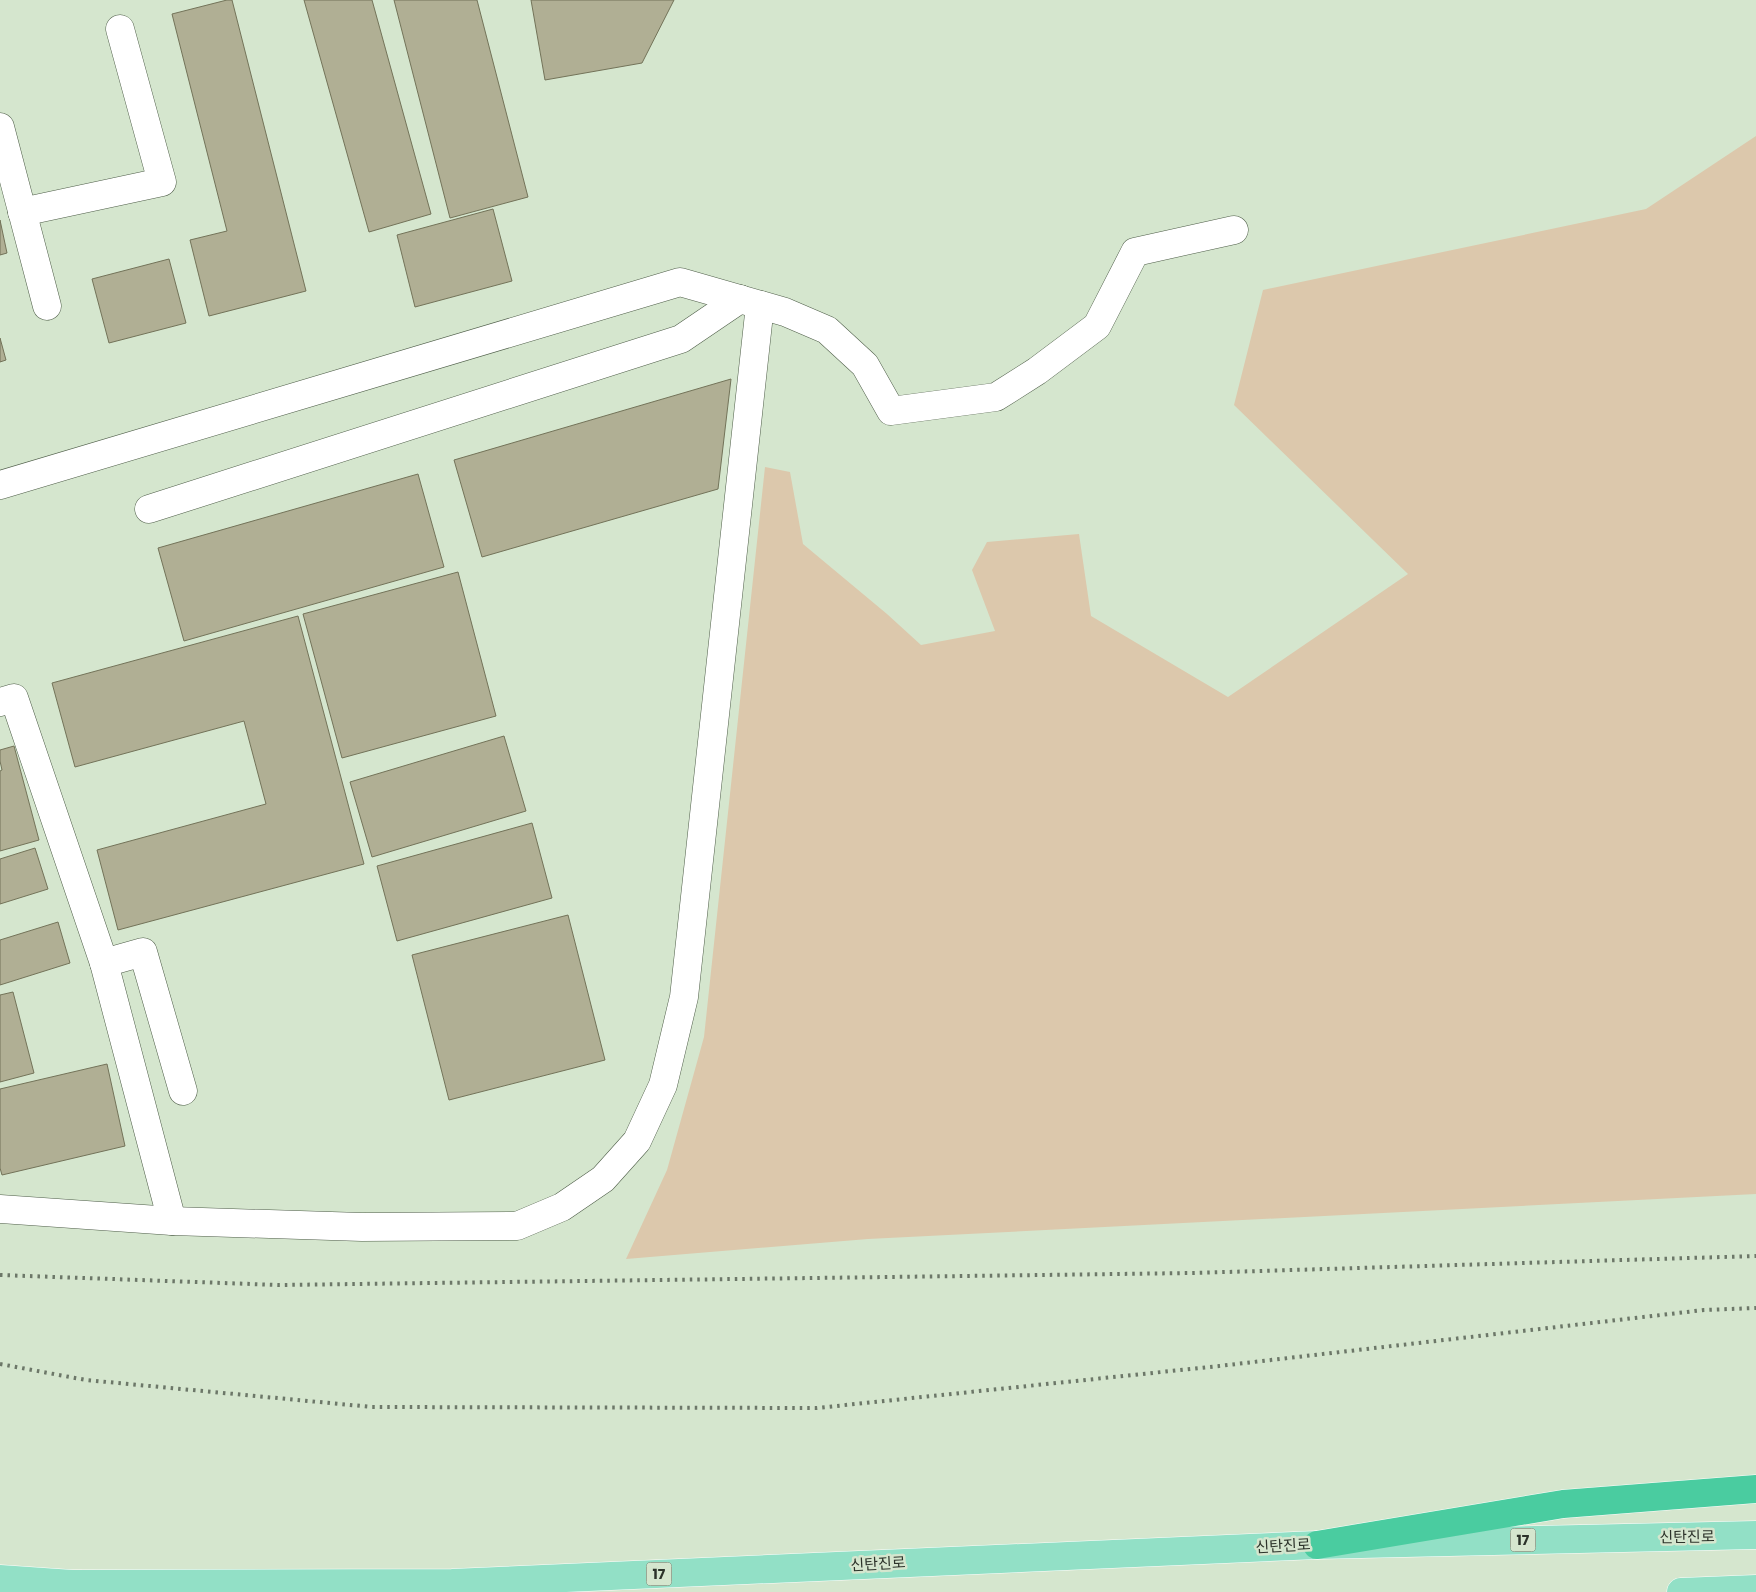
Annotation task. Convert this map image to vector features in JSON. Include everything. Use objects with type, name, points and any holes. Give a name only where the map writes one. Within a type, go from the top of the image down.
[{"type":"highway","points":[[1317,1545],[1563,1504],[1756,1489]]},
{"type":"main road","name":"신탄진로","points":[[0,1579],[72,1584],[452,1583],[1317,1545],[1756,1535]]},
{"type":"main road","points":[[1681,1592],[1756,1589]]},
{"type":"street","points":[[22,212],[162,182],[120,29]]},
{"type":"street","points":[[0,127],[4,157],[22,212],[47,306]]},
{"type":"street","points":[[0,485],[680,282],[785,312],[827,330],[865,365],[891,411],[996,397],[1037,371],[1097,326],[1135,252],[1234,230]]},
{"type":"street","points":[[149,509],[681,339],[750,302]]},
{"type":"street","points":[[0,1210],[172,1221],[362,1227],[517,1226],[562,1207],[603,1179],[637,1141],[663,1085],[684,998],[750,302]]},
{"type":"street","points":[[0,702],[14,698],[104,963],[172,1221]]},
{"type":"street","points":[[104,963],[143,952],[183,1091]]},
{"type":"shaded area","points":[[1756,136],[1756,1194],[868,1239],[626,1259],[667,1170],[704,1037],[765,467],[790,472],[803,544],[921,645],[995,631],[972,570],[987,542],[1079,534],[1091,616],[1228,697],[1408,574],[1234,405],[1263,290],[1646,209]]},
{"type":"building","points":[[232,0],[306,291],[209,316],[190,240],[227,231],[172,14]]},
{"type":"building","points":[[304,0],[372,0],[431,214],[369,232]]},
{"type":"building","points":[[394,0],[477,0],[528,197],[450,218]]},
{"type":"building","points":[[531,0],[674,0],[642,63],[545,80]]},
{"type":"building","points":[[493,209],[512,281],[415,307],[397,235]]},
{"type":"building","points":[[0,220],[7,253],[0,255]]},
{"type":"building","points":[[169,259],[186,323],[109,343],[92,279]]},
{"type":"building","points":[[0,338],[6,360],[0,362]]},
{"type":"building","points":[[731,379],[718,489],[482,557],[454,460]]},
{"type":"building","points":[[418,474],[444,567],[184,641],[158,548]]},
{"type":"building","points":[[458,572],[496,716],[342,758],[303,614]]},
{"type":"building","points":[[298,616],[364,864],[118,930],[97,850],[266,804],[244,721],[75,767],[52,683]]},
{"type":"building","points":[[504,736],[526,811],[372,857],[350,782]]},
{"type":"building","points":[[14,746],[39,840],[0,851],[0,771],[2,770],[0,750]]},
{"type":"building","points":[[532,823],[552,898],[397,941],[377,866]]},
{"type":"building","points":[[35,848],[48,889],[0,904],[0,859]]},
{"type":"building","points":[[568,915],[605,1060],[449,1100],[412,955]]},
{"type":"building","points":[[58,922],[70,963],[0,985],[0,940]]},
{"type":"building","points":[[13,992],[34,1073],[0,1082],[0,995]]},
{"type":"building","points":[[107,1064],[125,1146],[2,1175],[0,1168],[0,1089]]},
{"type":"railway","points":[[0,1275],[279,1285],[1193,1273],[1756,1256]]},
{"type":"railway","points":[[0,1364],[86,1380],[372,1407],[817,1408],[1219,1366],[1704,1310],[1756,1308]]}]
